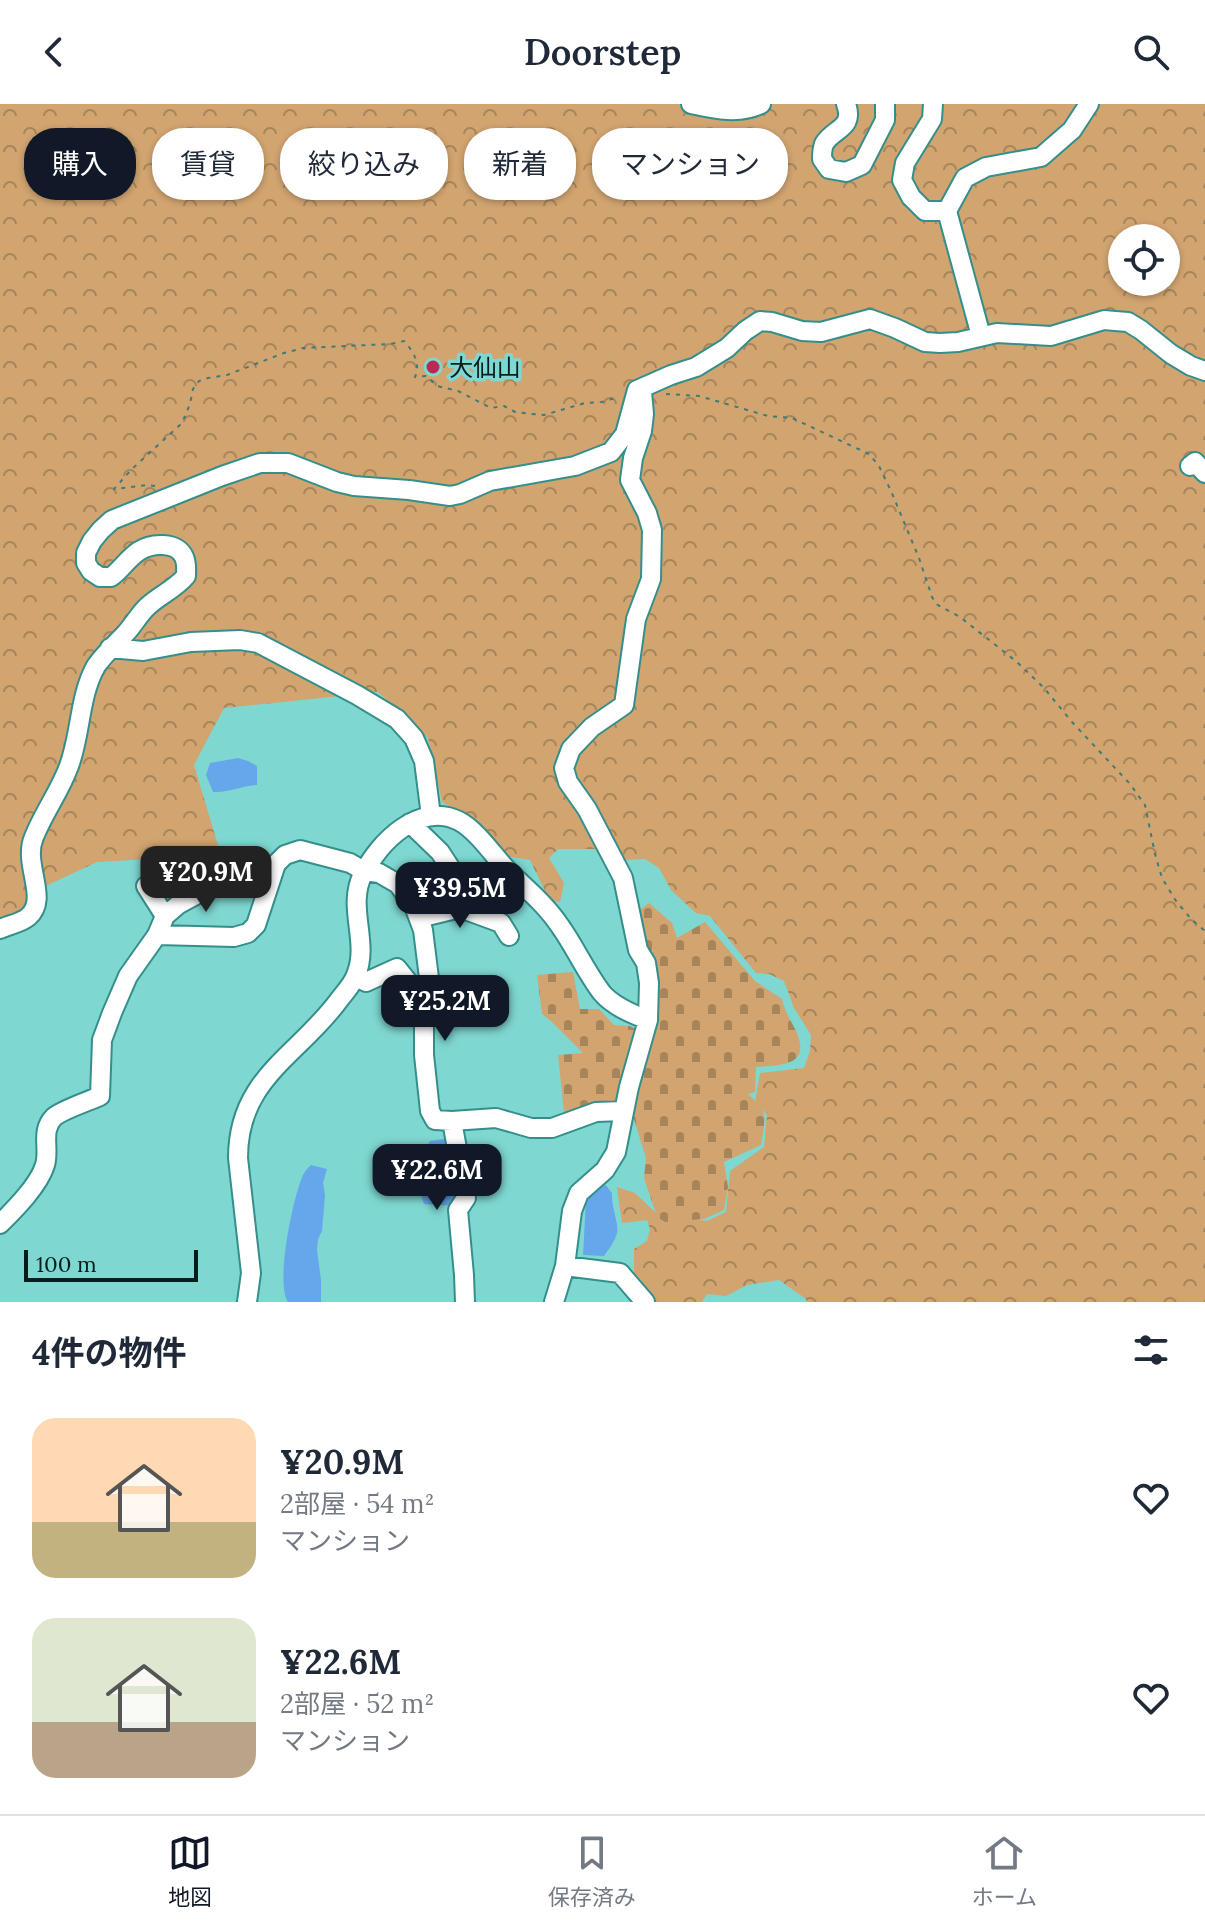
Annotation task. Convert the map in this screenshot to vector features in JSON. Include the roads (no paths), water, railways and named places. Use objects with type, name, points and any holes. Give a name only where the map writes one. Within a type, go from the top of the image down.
[{"type":"street","points":[[691,104],[723,110],[749,110],[761,104]]},
{"type":"street","points":[[846,104],[849,110],[847,123],[824,144],[822,159],[829,169],[846,172],[862,165],[885,120],[885,104]]},
{"type":"street","points":[[933,104],[932,119],[905,163],[902,180],[911,197],[925,211],[947,211]]},
{"type":"street","points":[[981,336],[947,211],[965,178],[986,167],[1041,157],[1072,130],[1089,104]]},
{"type":"street","points":[[0,929],[25,920],[35,910],[38,894],[30,850],[70,764],[89,682],[97,664],[148,605],[186,576],[185,558],[181,552],[159,545],[139,551],[111,577],[100,577],[91,571],[86,563],[86,553],[92,541],[112,520],[260,463],[288,463],[354,486],[450,496],[490,481],[575,466],[611,452],[625,434],[641,389],[696,367],[727,348],[760,321],[821,332],[870,319],[925,342],[958,342],[1014,332],[1051,336],[1104,320],[1128,322],[1171,354],[1198,368],[1195,376],[1205,387]]},
{"type":"street","points":[[554,1302],[565,1266],[572,1211],[579,1193],[605,1170],[616,1152],[623,1111],[648,1020],[648,973],[638,950],[623,878],[587,809],[568,782],[564,768],[571,749],[592,727],[624,705],[636,619],[651,579],[652,530],[630,480],[642,431],[644,414],[641,389]]},
{"type":"street","points":[[110,648],[143,651],[191,642],[240,640],[258,643],[272,650],[397,719],[414,738],[424,761],[431,816]]},
{"type":"street","points":[[247,1302],[251,1273],[238,1158],[243,1117],[263,1081],[329,1013],[356,977],[361,958],[355,900],[358,885],[380,849],[401,829],[431,816],[459,822],[471,830],[559,925],[603,995],[626,1011],[648,1020]]},
{"type":"street","points":[[410,823],[440,852],[453,872]]},
{"type":"street","points":[[157,935],[234,937],[248,933],[256,925],[276,864],[285,855],[300,850],[379,873],[398,884],[414,906],[423,930],[429,978],[424,1002],[424,1055],[430,1111],[435,1120],[496,1118],[531,1128],[552,1128],[596,1112],[623,1111]]},
{"type":"street","points":[[0,1224],[18,1206],[46,1164],[45,1131],[55,1117],[100,1096],[102,1040],[128,976],[157,935],[165,916],[203,891],[219,873]]},
{"type":"street","points":[[146,886],[165,916]]},
{"type":"street","points":[[419,918],[460,908],[501,923],[509,936]]},
{"type":"street","points":[[356,977],[366,982],[397,968],[424,1002]]},
{"type":"street","points":[[452,1121],[466,1198],[458,1210],[465,1302]]},
{"type":"street","points":[[565,1266],[620,1273],[645,1302]]},
{"type":"water","points":[[238,758],[257,766],[257,785],[213,792],[206,775],[210,763]]},
{"type":"water","points":[[451,1138],[464,1196],[455,1206],[424,1204],[418,1179],[423,1157],[430,1141]]},
{"type":"water","points":[[311,1165],[327,1169],[323,1183],[322,1231],[317,1250],[321,1302],[288,1302],[283,1277],[290,1220],[299,1186]]},
{"type":"water","points":[[604,1183],[612,1193],[617,1233],[604,1256],[583,1255],[586,1201],[593,1189]]},
{"type":"place","name":"大仙山","points":[[433,367]]}]
